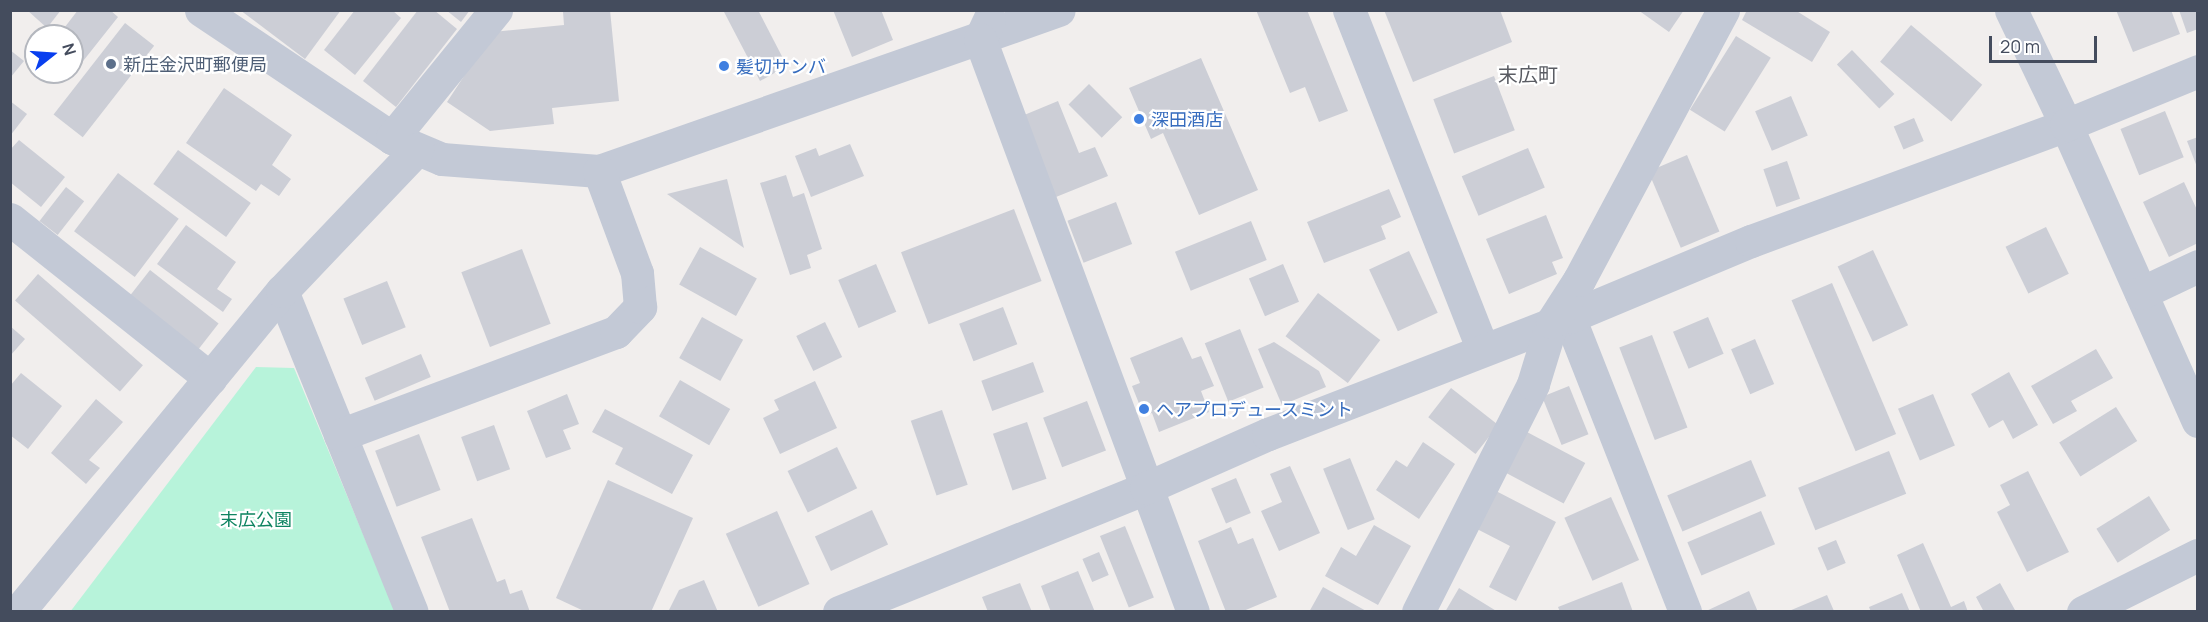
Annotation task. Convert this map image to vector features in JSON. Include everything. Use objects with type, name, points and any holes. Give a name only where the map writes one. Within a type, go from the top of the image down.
[{"type":"street","points":[[201,10],[404,143],[442,159],[599,171],[987,25],[1059,10]]},
{"type":"street","points":[[18,612],[404,143],[496,10]]},
{"type":"street","points":[[1349,10],[1483,350]]},
{"type":"street","points":[[1418,612],[1533,384],[1579,280],[1723,10]]},
{"type":"street","points":[[2010,13],[2066,125],[2198,421]]},
{"type":"street","points":[[987,25],[1146,488],[1192,612]]},
{"type":"street","points":[[839,612],[1146,488],[1268,434],[1561,320],[1751,242],[2066,125],[2198,71]]},
{"type":"street","points":[[340,435],[616,332],[640,307],[637,273],[599,171]]},
{"type":"street","points":[[10,219],[210,378]]},
{"type":"street","points":[[2141,293],[2198,266]]},
{"type":"street","points":[[282,291],[412,612]]},
{"type":"street","points":[[1561,320],[1685,612]]},
{"type":"street","points":[[2083,612],[2198,555]]},
{"type":"green space","name":"末広公園","points":[[256,367],[294,368],[395,611],[70,612]]},
{"type":"building","points":[[27,10],[61,10],[50,24],[43,24]]},
{"type":"building","points":[[78,10],[110,10],[118,17],[84,60],[84,24],[67,24]]},
{"type":"building","points":[[240,10],[341,10],[305,59]]},
{"type":"building","points":[[355,10],[392,10],[401,18],[355,75],[324,50]]},
{"type":"building","points":[[418,10],[434,10],[457,29],[396,107],[363,81]]},
{"type":"building","points":[[446,10],[470,10],[461,22]]},
{"type":"building","points":[[610,10],[619,101],[552,108],[554,124],[490,131],[447,102],[493,32],[564,25],[563,12]]},
{"type":"building","points":[[723,10],[758,10],[787,66],[760,81]]},
{"type":"building","points":[[833,10],[881,10],[893,40],[852,57]]},
{"type":"building","points":[[1256,10],[1307,10],[1348,111],[1319,122],[1305,87],[1290,93]]},
{"type":"building","points":[[1384,10],[1500,10],[1512,42],[1413,82]]},
{"type":"building","points":[[1638,10],[1684,10],[1669,32]]},
{"type":"building","points":[[1747,10],[1795,10],[1830,32],[1812,62],[1742,20]]},
{"type":"building","points":[[2116,10],[2171,10],[2180,34],[2133,52]]},
{"type":"building","points":[[2179,10],[2198,10],[2198,29],[2187,33]]},
{"type":"building","points":[[125,23],[154,46],[83,137],[54,114],[77,84],[84,84],[84,75]]},
{"type":"building","points":[[1911,25],[1982,85],[1951,122],[1880,62]]},
{"type":"building","points":[[1736,36],[1771,58],[1725,132],[1690,110]]},
{"type":"building","points":[[10,50],[24,61],[10,78]]},
{"type":"building","points":[[1852,50],[1894,94],[1879,108],[1837,65]]},
{"type":"building","points":[[1201,58],[1258,190],[1199,215],[1163,133],[1151,139],[1129,88]]},
{"type":"building","points":[[1494,76],[1515,130],[1454,153],[1433,99]]},
{"type":"building","points":[[1089,84],[1122,117],[1102,138],[1068,105]]},
{"type":"building","points":[[224,88],[292,135],[272,165],[291,179],[279,196],[261,184],[256,191],[186,143]]},
{"type":"building","points":[[1791,96],[1808,136],[1772,151],[1755,111]]},
{"type":"building","points":[[10,101],[27,114],[10,136]]},
{"type":"building","points":[[1058,101],[1079,153],[1095,147],[1108,176],[1051,199],[1017,118]]},
{"type":"building","points":[[2165,111],[2184,157],[2139,175],[2120,129]]},
{"type":"building","points":[[1914,118],[1924,141],[1904,150],[1894,127]]},
{"type":"building","points":[[2198,137],[2198,167],[2197,167],[2187,141]]},
{"type":"building","points":[[19,140],[65,177],[41,207],[10,182],[10,150]]},
{"type":"building","points":[[850,144],[864,176],[811,197],[795,156],[816,148],[819,156]]},
{"type":"building","points":[[1528,148],[1545,188],[1479,216],[1462,176]]},
{"type":"building","points":[[178,150],[251,203],[226,237],[153,184]]},
{"type":"building","points":[[1687,155],[1719,231],[1681,248],[1648,171]]},
{"type":"building","points":[[1787,161],[1800,199],[1776,207],[1763,169]]},
{"type":"building","points":[[118,173],[179,219],[135,277],[74,231]]},
{"type":"building","points":[[786,175],[793,197],[804,193],[822,249],[807,255],[811,268],[790,275],[760,183]]},
{"type":"building","points":[[727,179],[744,248],[667,194]]},
{"type":"building","points":[[2184,182],[2198,212],[2198,243],[2169,257],[2143,202]]},
{"type":"building","points":[[66,187],[84,201],[58,235],[40,221]]},
{"type":"building","points":[[1389,189],[1401,217],[1381,226],[1386,239],[1324,263],[1307,222]]},
{"type":"building","points":[[1116,202],[1132,244],[1084,263],[1067,221]]},
{"type":"building","points":[[1014,209],[1042,281],[929,324],[901,252]]},
{"type":"building","points":[[1546,215],[1563,258],[1552,262],[1557,274],[1509,294],[1486,239]]},
{"type":"building","points":[[1251,221],[1267,260],[1191,291],[1175,252]]},
{"type":"building","points":[[186,225],[236,262],[217,289],[232,299],[223,312],[157,264]]},
{"type":"building","points":[[2046,227],[2069,274],[2028,293],[2006,247]]},
{"type":"building","points":[[700,247],[757,279],[736,316],[679,285]]},
{"type":"building","points":[[522,249],[551,324],[490,347],[461,272]]},
{"type":"building","points":[[1873,250],[1908,325],[1873,342],[1838,266]]},
{"type":"building","points":[[1409,251],[1438,313],[1398,331],[1369,270]]},
{"type":"building","points":[[876,264],[896,312],[859,328],[838,280]]},
{"type":"building","points":[[1283,264],[1299,302],[1265,316],[1249,278]]},
{"type":"building","points":[[150,270],[219,324],[195,354],[127,300]]},
{"type":"building","points":[[38,274],[143,365],[120,392],[15,300]]},
{"type":"building","points":[[387,281],[406,327],[362,345],[343,299]]},
{"type":"building","points":[[1832,283],[1896,434],[1856,451],[1791,300]]},
{"type":"building","points":[[1318,293],[1380,340],[1348,383],[1286,336]]},
{"type":"building","points":[[1003,307],[1017,344],[973,361],[959,324]]},
{"type":"building","points":[[702,317],[743,340],[720,381],[679,358]]},
{"type":"building","points":[[1708,317],[1724,354],[1689,369],[1673,332]]},
{"type":"building","points":[[825,322],[842,357],[813,371],[796,336]]},
{"type":"building","points":[[10,326],[25,339],[10,356]]},
{"type":"building","points":[[1240,329],[1264,387],[1228,402],[1205,343]]},
{"type":"building","points":[[1652,335],[1687,427],[1655,440],[1619,348]]},
{"type":"building","points":[[1182,337],[1192,359],[1201,356],[1214,386],[1201,391],[1209,412],[1159,432],[1152,413],[1144,416],[1132,386],[1140,383],[1130,358]]},
{"type":"building","points":[[1755,339],[1774,384],[1750,394],[1731,349]]},
{"type":"building","points":[[1274,342],[1319,371],[1326,387],[1282,405],[1258,349]]},
{"type":"building","points":[[2096,349],[2113,378],[2071,401],[2077,411],[2053,424],[2031,386]]},
{"type":"building","points":[[421,354],[431,377],[375,401],[365,378]]},
{"type":"building","points":[[1033,362],[1044,392],[992,411],[981,381]]},
{"type":"building","points":[[2009,372],[2038,425],[2013,439],[2003,420],[1989,428],[1971,394]]},
{"type":"building","points":[[21,373],[62,406],[28,449],[10,435],[10,386]]},
{"type":"building","points":[[680,380],[730,409],[709,445],[659,416]]},
{"type":"building","points":[[815,381],[837,428],[780,454],[763,418],[779,410],[774,400]]},
{"type":"building","points":[[1569,386],[1588,434],[1562,445],[1542,397]]},
{"type":"building","points":[[1451,388],[1498,425],[1476,454],[1428,417]]},
{"type":"building","points":[[567,394],[579,424],[563,430],[571,449],[546,458],[527,411]]},
{"type":"building","points":[[1933,394],[1955,446],[1920,460],[1898,409]]},
{"type":"building","points":[[96,399],[123,422],[89,460],[100,468],[86,484],[51,453]]},
{"type":"building","points":[[1087,401],[1106,450],[1062,467],[1043,418]]},
{"type":"building","points":[[2116,407],[2137,441],[2080,476],[2059,443]]},
{"type":"building","points":[[605,409],[693,455],[672,494],[615,464],[623,448],[592,432]]},
{"type":"building","points":[[942,410],[968,485],[937,495],[911,421]]},
{"type":"building","points":[[1027,422],[1047,479],[1012,490],[993,434]]},
{"type":"building","points":[[494,425],[510,469],[477,481],[461,437]]},
{"type":"building","points":[[1527,432],[1585,463],[1564,504],[1505,473]]},
{"type":"building","points":[[419,434],[441,490],[397,507],[375,451]]},
{"type":"building","points":[[1423,442],[1455,464],[1419,519],[1376,490],[1396,460],[1407,467]]},
{"type":"building","points":[[837,447],[857,488],[808,512],[788,471]]},
{"type":"building","points":[[1889,451],[1906,494],[1815,530],[1798,488]]},
{"type":"building","points":[[1350,458],[1375,519],[1348,530],[1323,469]]},
{"type":"building","points":[[1751,460],[1766,496],[1682,531],[1667,496]]},
{"type":"building","points":[[1290,466],[1320,533],[1279,551],[1261,511],[1282,502],[1270,474]]},
{"type":"building","points":[[2028,471],[2069,552],[2027,572],[1997,512],[2010,505],[2000,485]]},
{"type":"building","points":[[1236,478],[1251,513],[1226,524],[1211,489]]},
{"type":"building","points":[[608,480],[693,518],[651,612],[586,612],[556,598]]},
{"type":"building","points":[[1496,491],[1556,522],[1516,601],[1489,587],[1510,546],[1477,529]]},
{"type":"building","points":[[2149,496],[2170,530],[2118,563],[2096,529]]},
{"type":"building","points":[[1611,497],[1639,560],[1592,581],[1564,518]]},
{"type":"building","points":[[872,510],[888,544],[831,571],[815,537]]},
{"type":"building","points":[[777,511],[810,584],[758,607],[726,534]]},
{"type":"building","points":[[1761,511],[1775,544],[1701,575],[1687,542]]},
{"type":"building","points":[[472,518],[497,582],[505,579],[510,594],[522,590],[530,612],[450,612],[421,537]]},
{"type":"building","points":[[1374,525],[1411,546],[1378,605],[1325,576],[1341,547],[1356,556]]},
{"type":"building","points":[[1125,526],[1154,597],[1129,608],[1100,536]]},
{"type":"building","points":[[1231,527],[1238,544],[1253,538],[1277,597],[1241,612],[1226,612],[1198,541]]},
{"type":"building","points":[[1836,540],[1846,563],[1827,571],[1818,548]]},
{"type":"building","points":[[1923,543],[1951,607],[1964,601],[1968,612],[1921,612],[1897,555]]},
{"type":"building","points":[[1099,552],[1109,575],[1092,582],[1082,559]]},
{"type":"building","points":[[1078,571],[1095,612],[1051,612],[1041,586]]},
{"type":"building","points":[[704,580],[718,612],[668,612],[679,590]]},
{"type":"building","points":[[1622,582],[1633,612],[1560,612],[1558,607]]},
{"type":"building","points":[[1020,583],[1032,612],[988,612],[982,597]]},
{"type":"building","points":[[2000,583],[2015,610],[1984,612],[1976,597]]},
{"type":"building","points":[[1323,587],[1368,612],[1309,612]]},
{"type":"building","points":[[1459,588],[1498,612],[1445,612]]},
{"type":"building","points":[[1749,591],[1758,612],[1704,612]]},
{"type":"building","points":[[1902,593],[1910,612],[1871,612],[1869,607]]},
{"type":"building","points":[[1827,595],[1834,611],[1789,611]]},
{"type":"place","name":"新庄金沢町郵便局","points":[[111,64]]},
{"type":"place","name":"髪切サンバ","points":[[724,66]]},
{"type":"place","name":"深田酒店","points":[[1139,119]]},
{"type":"place","name":"ヘアプロデュースミント","points":[[1144,409]]},
{"type":"district","name":"末広町","points":[[1528,74]]}]
